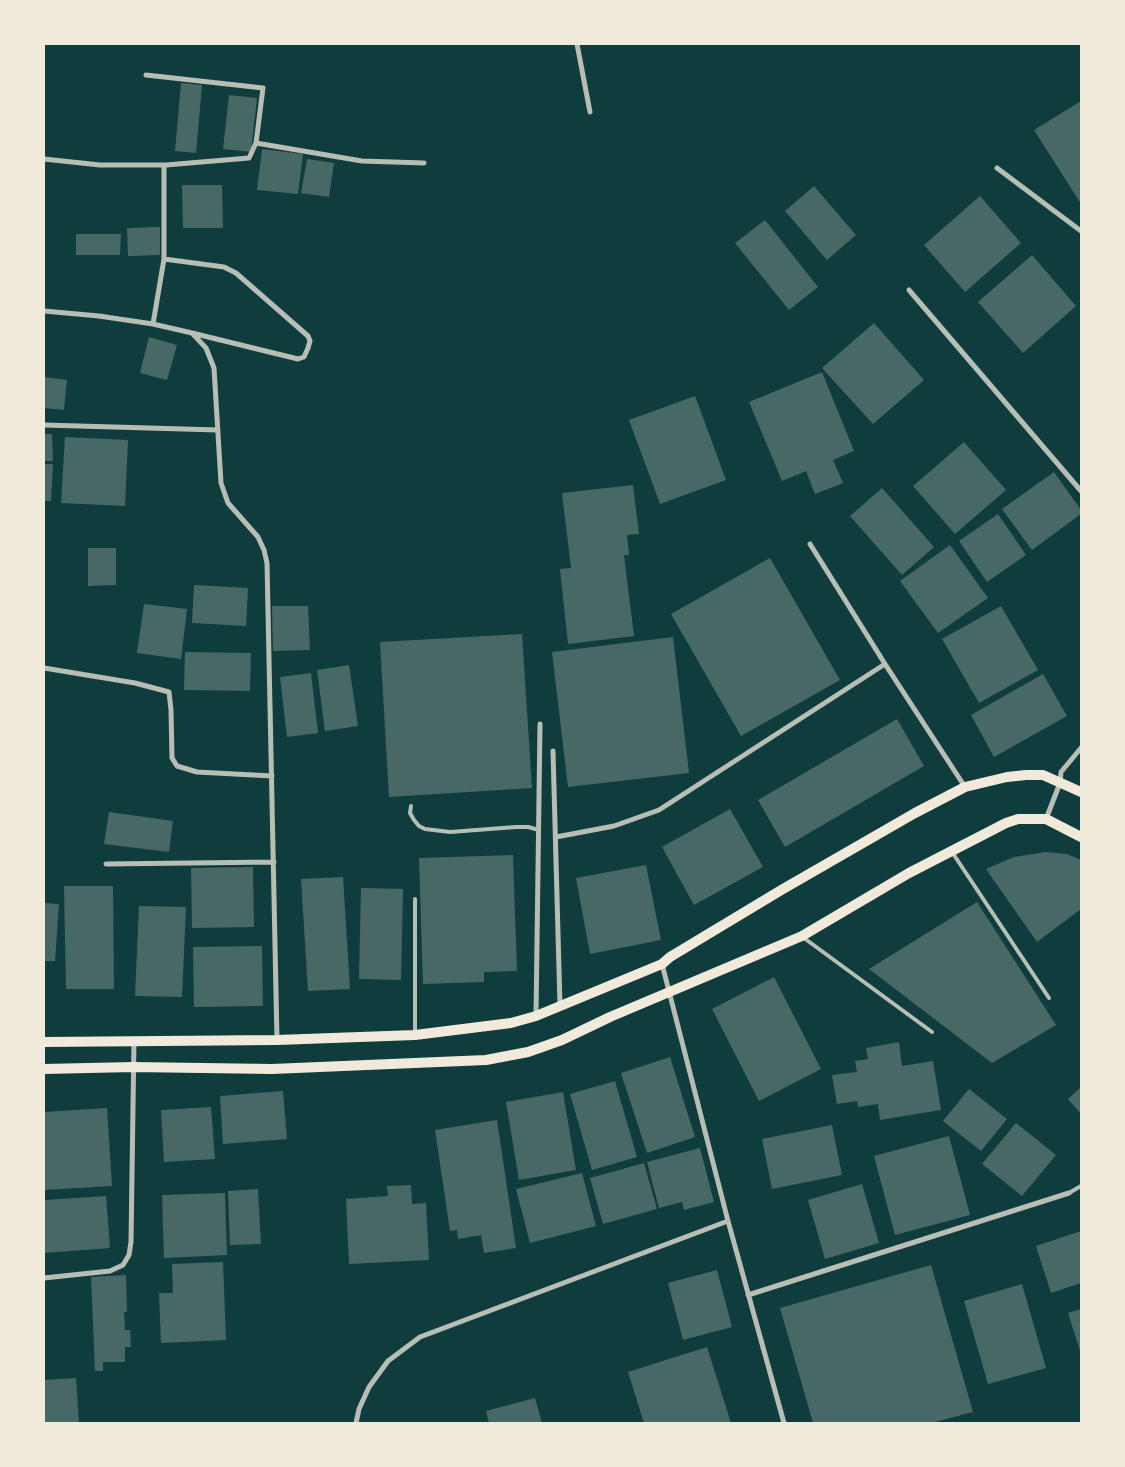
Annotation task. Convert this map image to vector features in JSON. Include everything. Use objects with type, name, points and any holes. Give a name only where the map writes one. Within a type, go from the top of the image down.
[{"type":"main road","points":[[44,1042],[278,1040],[415,1035],[511,1023],[536,1016],[662,964],[670,957],[824,865],[965,787],[1007,777],[1043,775],[1081,792]]},
{"type":"main road","points":[[44,1069],[133,1067],[272,1069],[486,1060],[528,1052],[562,1040],[610,1016],[802,936],[909,873],[1006,823],[1018,819],[1046,819],[1081,837]]},
{"type":"street","points":[[577,44],[590,112]]},
{"type":"street","points":[[44,159],[100,165],[164,165],[249,158],[256,143],[263,88],[146,75]]},
{"type":"street","points":[[256,143],[362,161],[424,163]]},
{"type":"street","points":[[153,324],[164,259],[164,165]]},
{"type":"street","points":[[997,168],[1081,231]]},
{"type":"street","points":[[44,311],[99,316],[153,324],[298,359],[304,357],[310,341],[308,336],[236,273],[224,267],[164,259]]},
{"type":"street","points":[[909,290],[1081,491]]},
{"type":"street","points":[[192,333],[206,348],[214,368],[220,483],[228,503],[258,537],[264,550],[266,563],[278,1040]]},
{"type":"street","points":[[44,425],[218,430]]},
{"type":"street","points":[[810,544],[965,787]]},
{"type":"street","points":[[556,837],[614,826],[659,810],[885,664]]},
{"type":"street","points":[[44,668],[135,683],[169,692],[172,710],[172,758],[177,766],[197,772],[272,776]]},
{"type":"street","points":[[536,1016],[540,724]]},
{"type":"street","points":[[1046,819],[1060,783],[1061,772],[1081,748]]},
{"type":"street","points":[[554,751],[560,1006]]},
{"type":"street","points":[[106,864],[274,862]]},
{"type":"street","points":[[662,964],[728,1221],[784,1423]]},
{"type":"street","points":[[44,1278],[110,1271],[123,1265],[129,1255],[131,1242],[134,1040]]},
{"type":"street","points":[[748,1295],[1069,1193]]},
{"type":"street","points":[[356,1423],[359,1409],[369,1387],[388,1362],[420,1337],[728,1221]]},
{"type":"lane","points":[[411,806],[410,813],[414,820],[425,829],[450,832],[528,827],[539,830]]},
{"type":"lane","points":[[952,851],[1049,998]]},
{"type":"lane","points":[[415,900],[415,1035]]},
{"type":"lane","points":[[802,936],[932,1032]]},
{"type":"lane","points":[[1069,1193],[1081,1186]]},
{"type":"building","points":[[181,83],[202,85],[196,153],[175,151]]},
{"type":"building","points":[[229,95],[257,98],[251,152],[223,149]]},
{"type":"building","points":[[1081,101],[1081,204],[1034,130]]},
{"type":"building","points":[[262,149],[303,154],[298,194],[257,190]]},
{"type":"building","points":[[307,159],[334,163],[329,197],[301,193]]},
{"type":"building","points":[[182,185],[222,185],[223,228],[183,228]]},
{"type":"building","points":[[814,186],[856,235],[827,260],[785,211]]},
{"type":"building","points":[[980,196],[1021,243],[965,292],[924,245]]},
{"type":"building","points":[[765,220],[818,287],[789,310],[735,243]]},
{"type":"building","points":[[160,227],[160,255],[128,256],[127,228]]},
{"type":"building","points":[[76,234],[121,234],[120,255],[76,255]]},
{"type":"building","points":[[1032,255],[1076,306],[1023,353],[978,302]]},
{"type":"building","points":[[874,323],[924,380],[873,424],[822,368]]},
{"type":"building","points":[[149,337],[177,345],[167,380],[140,373]]},
{"type":"building","points":[[822,372],[854,451],[833,460],[843,483],[815,494],[806,471],[782,481],[749,402]]},
{"type":"building","points":[[44,377],[67,380],[64,410],[44,408]]},
{"type":"building","points":[[695,396],[726,480],[660,504],[629,420]]},
{"type":"building","points":[[44,434],[52,434],[53,461],[44,461]]},
{"type":"building","points":[[65,437],[128,440],[125,506],[61,503]]},
{"type":"building","points":[[964,442],[1006,490],[955,534],[913,486]]},
{"type":"building","points":[[44,464],[53,464],[51,501],[44,501]]},
{"type":"building","points":[[1054,472],[1081,510],[1081,514],[1032,550],[1002,509]]},
{"type":"building","points":[[633,485],[639,534],[627,535],[629,555],[624,555],[634,636],[568,644],[560,569],[571,568],[562,493]]},
{"type":"building","points":[[882,488],[934,547],[902,575],[850,516]]},
{"type":"building","points":[[998,514],[1026,555],[987,582],[959,541]]},
{"type":"building","points":[[950,545],[988,598],[938,633],[900,581]]},
{"type":"building","points":[[88,548],[116,548],[116,585],[88,586]]},
{"type":"building","points":[[770,558],[840,680],[741,736],[671,614]]},
{"type":"building","points":[[194,585],[248,588],[246,626],[192,623]]},
{"type":"building","points":[[144,604],[187,609],[181,659],[137,653]]},
{"type":"building","points":[[272,606],[308,606],[310,650],[273,651]]},
{"type":"building","points":[[1001,606],[1038,670],[979,703],[942,639]]},
{"type":"building","points":[[522,634],[532,788],[389,797],[380,642]]},
{"type":"building","points":[[673,637],[689,773],[568,787],[552,652]]},
{"type":"building","points":[[185,652],[251,653],[250,691],[184,690]]},
{"type":"building","points":[[349,665],[358,726],[325,731],[317,670]]},
{"type":"building","points":[[311,673],[318,733],[287,737],[280,677]]},
{"type":"building","points":[[1043,674],[1067,716],[994,757],[971,715]]},
{"type":"building","points":[[897,719],[924,766],[785,847],[758,800]]},
{"type":"building","points":[[730,809],[763,867],[694,905],[662,847]]},
{"type":"building","points":[[109,812],[173,821],[169,852],[104,844]]},
{"type":"building","points":[[1046,852],[1067,854],[1081,860],[1081,909],[1037,942],[986,869],[1014,857]]},
{"type":"building","points":[[513,855],[517,971],[484,972],[484,982],[423,984],[419,858]]},
{"type":"building","points":[[646,865],[661,940],[590,954],[576,878]]},
{"type":"building","points":[[253,867],[254,927],[192,928],[191,868]]},
{"type":"building","points":[[343,877],[350,989],[308,991],[301,879]]},
{"type":"building","points":[[64,886],[113,886],[114,989],[66,989]]},
{"type":"building","points":[[361,888],[403,889],[401,980],[359,979]]},
{"type":"building","points":[[977,902],[1056,1025],[992,1063],[869,969]]},
{"type":"building","points":[[44,903],[59,904],[55,961],[44,961]]},
{"type":"building","points":[[139,906],[186,907],[182,997],[135,996]]},
{"type":"building","points":[[262,946],[263,1006],[194,1007],[193,947]]},
{"type":"building","points":[[774,977],[821,1069],[759,1101],[712,1009]]},
{"type":"building","points":[[899,1042],[902,1066],[933,1061],[941,1110],[880,1120],[878,1104],[858,1107],[857,1101],[837,1104],[832,1075],[857,1072],[855,1061],[868,1059],[866,1048]]},
{"type":"building","points":[[670,1057],[695,1137],[647,1153],[621,1073]]},
{"type":"building","points":[[615,1081],[637,1157],[592,1170],[570,1094]]},
{"type":"building","points":[[1081,1087],[1081,1114],[1068,1099]]},
{"type":"building","points":[[969,1089],[1007,1119],[981,1151],[943,1121]]},
{"type":"building","points":[[283,1091],[287,1139],[223,1144],[220,1096]]},
{"type":"building","points":[[563,1092],[576,1170],[519,1180],[506,1102]]},
{"type":"building","points":[[211,1107],[215,1159],[164,1162],[161,1110]]},
{"type":"building","points":[[107,1108],[112,1186],[44,1190],[44,1112]]},
{"type":"building","points":[[497,1120],[516,1248],[484,1253],[481,1235],[458,1239],[457,1230],[450,1231],[435,1130]]},
{"type":"building","points":[[1016,1123],[1056,1155],[1022,1196],[982,1164]]},
{"type":"building","points":[[832,1125],[842,1175],[772,1189],[762,1139]]},
{"type":"building","points":[[949,1136],[970,1215],[895,1235],[874,1156]]},
{"type":"building","points":[[700,1148],[714,1202],[684,1210],[682,1202],[659,1208],[647,1162]]},
{"type":"building","points":[[644,1163],[657,1209],[603,1224],[590,1178]]},
{"type":"building","points":[[582,1173],[596,1226],[530,1243],[516,1189]]},
{"type":"building","points":[[862,1184],[879,1243],[825,1259],[808,1200]]},
{"type":"building","points":[[411,1185],[412,1204],[426,1203],[429,1260],[349,1264],[346,1199],[388,1196],[387,1186]]},
{"type":"building","points":[[258,1189],[261,1244],[230,1245],[228,1191]]},
{"type":"building","points":[[225,1193],[227,1255],[164,1258],[162,1195]]},
{"type":"building","points":[[106,1196],[110,1248],[44,1253],[44,1200]]},
{"type":"building","points":[[1081,1231],[1081,1283],[1051,1293],[1036,1246]]},
{"type":"building","points":[[223,1262],[226,1340],[161,1343],[159,1293],[173,1293],[172,1264]]},
{"type":"building","points":[[931,1265],[973,1412],[931,1423],[813,1423],[780,1308]]},
{"type":"building","points":[[717,1270],[732,1327],[683,1340],[668,1283]]},
{"type":"building","points":[[126,1275],[127,1312],[124,1312],[125,1330],[130,1330],[131,1347],[125,1347],[125,1362],[103,1362],[103,1371],[95,1371],[91,1277]]},
{"type":"building","points":[[1022,1284],[1046,1368],[988,1384],[964,1301]]},
{"type":"building","points":[[1081,1309],[1081,1354],[1068,1313]]},
{"type":"building","points":[[707,1347],[731,1423],[644,1423],[628,1372]]},
{"type":"building","points":[[76,1378],[79,1423],[44,1423],[44,1380]]},
{"type":"building","points":[[535,1398],[542,1423],[489,1423],[486,1411]]}]
